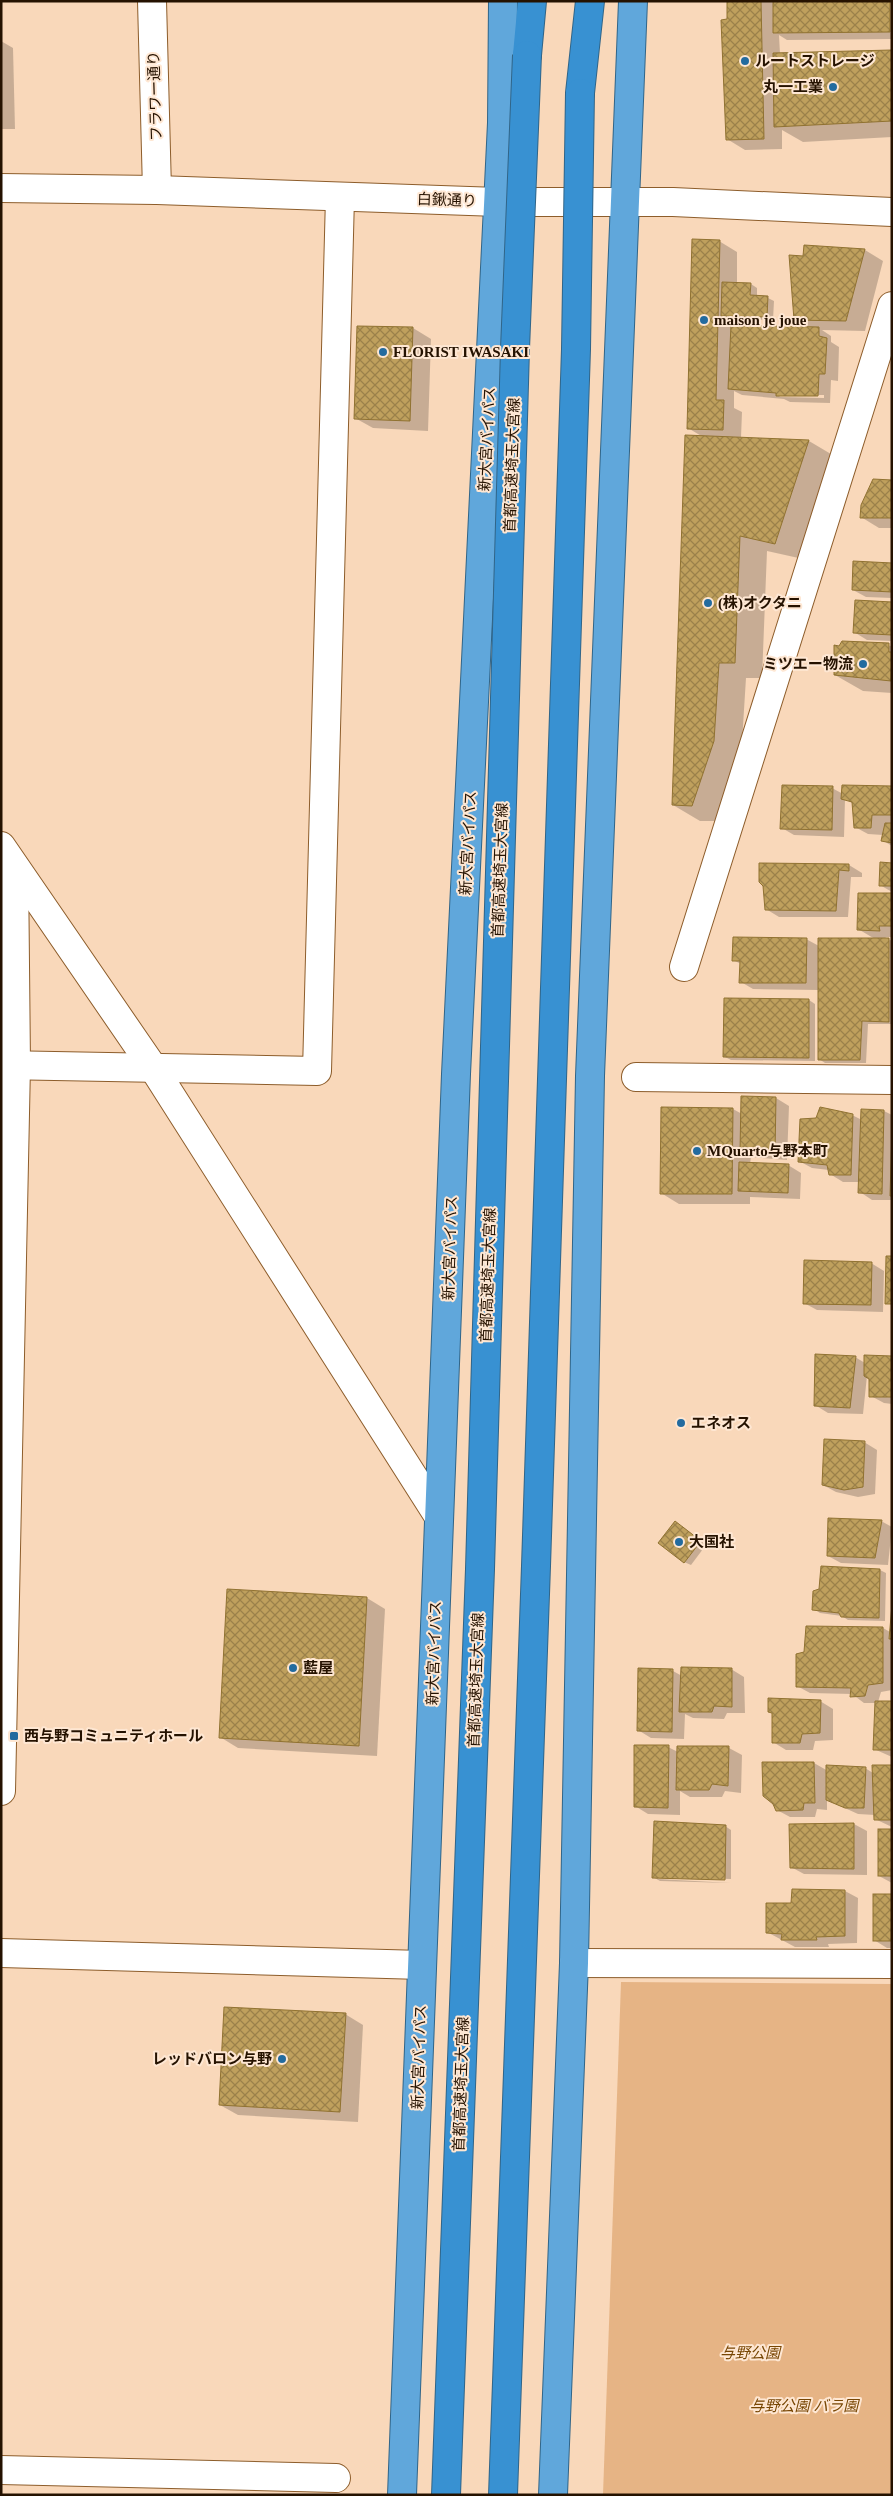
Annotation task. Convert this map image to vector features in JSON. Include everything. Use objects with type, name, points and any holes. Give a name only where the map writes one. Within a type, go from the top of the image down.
[{"type":"highway","name":"新大宮バイパス","points":[[402,2495],[457,1054],[502,123],[504,1]]},
{"type":"highway","points":[[526,1],[527,55]]},
{"type":"highway","points":[[527,55],[532,1]]},
{"type":"highway","points":[[503,2495],[537,1556],[575,359],[581,1]]},
{"type":"highway","points":[[580,93],[590,1]]},
{"type":"highway","points":[[553,2495],[574,1963],[590,1076],[633,1]]},
{"type":"highway","name":"首都高速埼玉大宮線","points":[[446,2495],[480,1559],[515,369],[527,55]]},
{"type":"street","name":"フラワー通り","points":[[152,1],[157,190]]},
{"type":"street","name":"白鍬通り","points":[[1,188],[157,190],[498,202],[625,204],[673,202],[892,212]]},
{"type":"street","points":[[9,1065],[317,1071],[340,197]]},
{"type":"street","points":[[684,967],[892,306]]},
{"type":"street","points":[[8,856],[154,1069],[439,1517]]},
{"type":"street","points":[[1,1792],[9,1065],[8,856]]},
{"type":"street","points":[[636,1077],[892,1080]]},
{"type":"street","points":[[1,1953],[422,1965]]},
{"type":"street","points":[[574,1963],[892,1964]]},
{"type":"street","points":[[1,2470],[336,2478]]},
{"type":"green space","name":"与野公園","points":[[621,1982],[892,1984],[892,2495],[603,2495]]},
{"type":"building","points":[[727,1],[761,1],[764,139],[726,140],[721,20],[727,19]]},
{"type":"building","points":[[773,1],[890,1],[890,32],[773,33]]},
{"type":"building","name":"丸一工業","points":[[892,50],[892,121],[774,127],[773,53]]},
{"type":"building","name":"maison je joue","points":[[692,239],[720,240],[716,400],[724,400],[723,430],[687,429]]},
{"type":"building","points":[[804,245],[865,249],[846,321],[794,320],[789,255],[803,256]]},
{"type":"building","points":[[722,282],[751,283],[750,295],[768,296],[767,317],[721,316]]},
{"type":"building","points":[[731,325],[819,327],[819,336],[827,338],[825,374],[819,374],[818,396],[776,396],[776,393],[728,389]]},
{"type":"building","points":[[357,326],[413,327],[410,421],[354,419]]},
{"type":"building","name":"(株)オクタニ","points":[[685,435],[809,440],[775,544],[740,536],[735,663],[719,663],[714,741],[692,806],[672,805]]},
{"type":"building","points":[[873,479],[892,480],[892,518],[860,518],[861,505]]},
{"type":"building","points":[[853,561],[892,563],[892,592],[852,590]]},
{"type":"building","points":[[855,600],[892,602],[892,635],[853,633]]},
{"type":"building","name":"ミツエー物流","points":[[842,641],[889,643],[889,652],[892,652],[891,681],[834,675],[834,645],[839,646]]},
{"type":"building","points":[[782,785],[833,786],[832,830],[780,829]]},
{"type":"building","points":[[842,785],[892,786],[892,815],[872,815],[871,828],[854,828],[852,802],[841,799]]},
{"type":"building","points":[[885,823],[892,823],[892,843],[881,841]]},
{"type":"building","points":[[880,862],[892,863],[892,886],[879,886]]},
{"type":"building","points":[[759,863],[849,864],[849,871],[839,870],[836,911],[765,910],[763,886],[759,882]]},
{"type":"building","points":[[858,893],[892,893],[892,926],[879,926],[880,931],[857,930]]},
{"type":"building","points":[[733,937],[807,938],[806,983],[739,983],[740,961],[732,961]]},
{"type":"building","points":[[818,938],[889,938],[889,1022],[862,1021],[860,1060],[818,1060]]},
{"type":"building","points":[[724,998],[809,999],[809,1058],[723,1057]]},
{"type":"building","points":[[741,1096],[776,1097],[775,1153],[740,1153]]},
{"type":"building","name":"MQuarto与野本町","points":[[661,1107],[733,1108],[732,1194],[660,1194]]},
{"type":"building","points":[[820,1107],[853,1114],[851,1175],[829,1175],[827,1165],[798,1162],[800,1119],[816,1118]]},
{"type":"building","points":[[861,1109],[884,1110],[882,1194],[858,1193]]},
{"type":"building","points":[[892,1129],[892,1196],[890,1196]]},
{"type":"building","points":[[739,1162],[789,1164],[788,1193],[738,1191]]},
{"type":"building","points":[[886,1256],[892,1256],[892,1304],[885,1304]]},
{"type":"building","points":[[804,1260],[872,1262],[871,1305],[803,1304]]},
{"type":"building","points":[[815,1354],[856,1356],[850,1408],[814,1406]]},
{"type":"building","points":[[864,1355],[892,1356],[892,1397],[869,1397],[869,1379],[864,1376]]},
{"type":"building","points":[[824,1439],[865,1441],[863,1487],[844,1490],[822,1485]]},
{"type":"building","points":[[828,1518],[882,1520],[875,1558],[827,1556]]},
{"type":"building","name":"大国社","points":[[675,1521],[701,1541],[684,1563],[658,1543]]},
{"type":"building","points":[[821,1566],[880,1569],[879,1618],[841,1617],[839,1613],[812,1610],[813,1591],[819,1589]]},
{"type":"building","name":"藍屋","points":[[227,1589],[367,1597],[359,1746],[219,1738]]},
{"type":"building","points":[[892,1605],[892,1639],[889,1639]]},
{"type":"building","points":[[806,1626],[883,1627],[883,1683],[868,1685],[865,1696],[850,1697],[851,1688],[796,1687],[796,1654],[804,1652]]},
{"type":"building","points":[[681,1667],[732,1668],[732,1707],[714,1706],[712,1712],[679,1712]]},
{"type":"building","points":[[638,1668],[673,1669],[672,1732],[637,1731]]},
{"type":"building","points":[[768,1698],[821,1700],[820,1733],[802,1734],[800,1743],[772,1743],[772,1713],[768,1712]]},
{"type":"building","points":[[875,1701],[892,1701],[892,1750],[873,1750]]},
{"type":"building","points":[[634,1745],[669,1745],[668,1808],[634,1807]]},
{"type":"building","points":[[677,1746],[729,1746],[728,1786],[712,1784],[709,1790],[676,1790]]},
{"type":"building","points":[[762,1762],[814,1762],[815,1803],[804,1803],[803,1810],[776,1811],[773,1804],[763,1796]]},
{"type":"building","points":[[826,1765],[866,1767],[864,1808],[845,1808],[826,1800]]},
{"type":"building","points":[[872,1765],[892,1765],[892,1820],[874,1820]]},
{"type":"building","points":[[654,1821],[726,1825],[725,1880],[652,1878]]},
{"type":"building","points":[[854,1823],[854,1869],[790,1868],[789,1824]]},
{"type":"building","points":[[878,1829],[892,1829],[892,1876],[878,1876]]},
{"type":"building","points":[[792,1889],[845,1890],[845,1936],[816,1937],[817,1940],[781,1940],[782,1934],[766,1933],[766,1903],[791,1903]]},
{"type":"building","points":[[873,1894],[892,1894],[892,1941],[873,1941]]},
{"type":"building","name":"レッドバロン与野","points":[[224,2007],[346,2013],[340,2112],[219,2105]]},
{"type":"place","name":"ルートストレージ","points":[[745,61]]},
{"type":"place","name":"丸一工業","points":[[833,87]]},
{"type":"place","name":"maison je joue","points":[[704,320]]},
{"type":"place","name":"FLORIST IWASAKI","points":[[383,352]]},
{"type":"place","name":"(株)オクタニ","points":[[708,603]]},
{"type":"place","name":"ミツエー物流","points":[[863,664]]},
{"type":"place","name":"MQuarto与野本町","points":[[697,1151]]},
{"type":"place","name":"エネオス","points":[[681,1423]]},
{"type":"place","name":"大国社","points":[[679,1542]]},
{"type":"place","name":"藍屋","points":[[293,1668]]},
{"type":"place","name":"西与野コミュニティホール","points":[[14,1736]]},
{"type":"place","name":"レッドバロン与野","points":[[282,2059]]},
{"type":"park label","name":"与野公園 バラ園","points":[[804,2406]]}]
